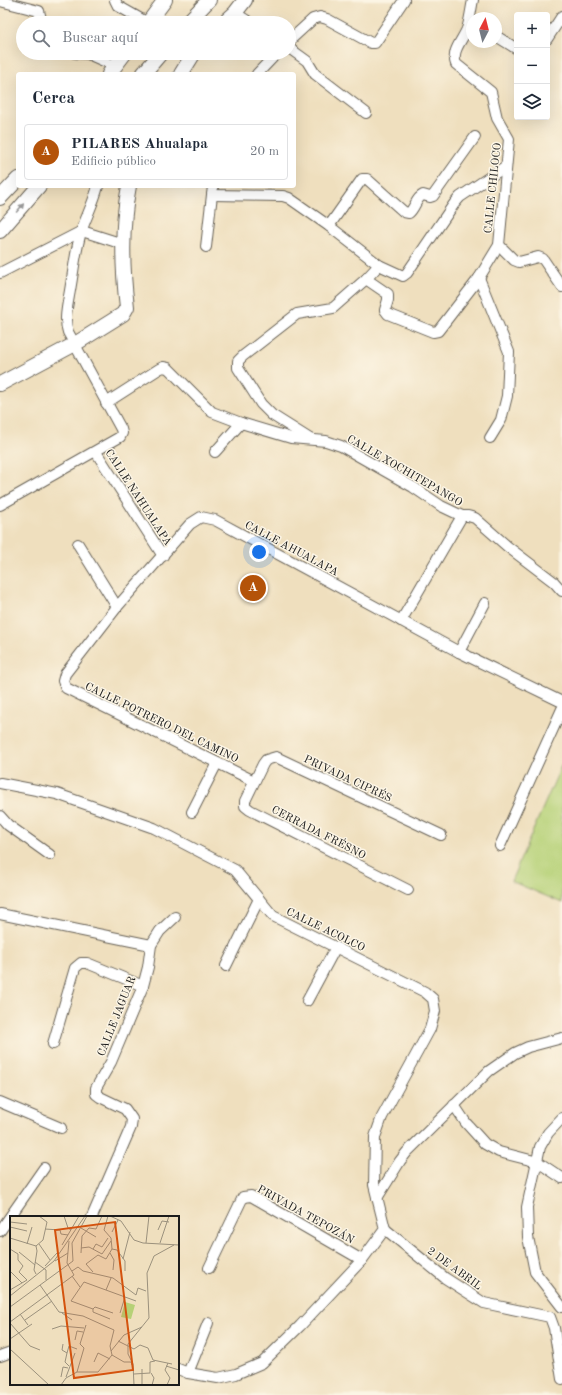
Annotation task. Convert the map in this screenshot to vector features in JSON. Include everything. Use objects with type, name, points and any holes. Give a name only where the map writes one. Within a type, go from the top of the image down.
[{"type":"street","points":[[115,0],[118,6],[136,16]]},
{"type":"street","points":[[153,16],[165,0]]},
{"type":"street","points":[[194,16],[209,0]]},
{"type":"street","points":[[232,16],[245,0]]},
{"type":"street","points":[[296,35],[313,19],[320,17],[327,19],[371,43],[375,43],[404,0]]},
{"type":"street","name":"CALLE CHILOCO","points":[[472,12],[473,0]]},
{"type":"street","points":[[0,1],[39,12],[40,16]]},
{"type":"street","points":[[235,13],[240,16]]},
{"type":"street","points":[[550,34],[562,16]]},
{"type":"street","name":"CALLE CHILOCO","points":[[366,279],[388,294],[385,310],[388,314],[433,332],[438,331],[479,278],[499,245],[509,139],[498,118],[491,92],[456,64],[454,59],[455,51],[466,30]]},
{"type":"street","points":[[502,40],[515,48]]},
{"type":"street","points":[[296,53],[307,61],[315,74],[366,113]]},
{"type":"street","points":[[97,60],[112,70],[120,60]]},
{"type":"street","points":[[145,72],[155,60]]},
{"type":"street","points":[[182,72],[190,60]]},
{"type":"street","points":[[259,72],[270,60]]},
{"type":"street","points":[[329,226],[364,178],[404,212],[409,213],[412,211],[420,196],[433,196],[475,137]]},
{"type":"street","points":[[206,247],[213,190],[283,196],[289,198],[329,226],[379,265],[403,276],[407,273],[460,197],[506,166]]},
{"type":"street","points":[[0,198],[16,180]]},
{"type":"street","points":[[0,231],[37,188]]},
{"type":"street","points":[[0,505],[96,452],[120,437],[122,433],[66,326],[76,253],[97,188]]},
{"type":"street","points":[[0,384],[75,344],[126,311],[123,244],[126,198],[128,188]]},
{"type":"street","points":[[0,273],[82,231],[123,244]]},
{"type":"street","points":[[499,245],[514,260],[519,262],[538,257],[543,259],[562,287]]},
{"type":"street","points":[[310,439],[272,415],[261,404],[238,368],[238,362],[243,356],[297,314],[333,308],[366,279],[379,265]]},
{"type":"street","points":[[479,278],[509,352],[507,396],[501,420],[490,438]]},
{"type":"street","name":"CALLE XOCHITEPANGO","points":[[106,403],[163,367],[168,368],[212,412],[291,438],[326,441],[341,446],[413,487],[441,506],[462,516],[474,518],[508,547],[554,582],[562,591]]},
{"type":"street","points":[[215,452],[241,422]]},
{"type":"street","name":"CALLE NAHUALAPA","points":[[96,452],[163,556]]},
{"type":"street","points":[[402,621],[462,516]]},
{"type":"street","name":"CALLE AHUALAPA","points":[[63,681],[64,674],[117,608],[190,524],[201,517],[215,520],[459,652],[562,702]]},
{"type":"street","points":[[78,544],[117,608]]},
{"type":"street","points":[[459,652],[485,603]]},
{"type":"street","name":"CALLE POTRERO DEL CAMINO","points":[[63,681],[66,688],[254,781]]},
{"type":"street","points":[[500,846],[562,709]]},
{"type":"street","name":"PRIVADA CIPRÉS","points":[[254,781],[266,760],[276,757],[441,834]]},
{"type":"street","points":[[192,812],[217,763]]},
{"type":"street","name":"CERRADA FRÉSNO","points":[[254,781],[245,800],[245,806],[250,810],[408,890]]},
{"type":"street","name":"CALLE ACOLCO","points":[[0,783],[57,794],[154,828],[235,870],[272,916],[425,992],[432,999],[435,1011],[430,1029],[382,1117],[375,1137],[374,1185],[385,1229]]},
{"type":"street","points":[[0,816],[8,825],[50,855]]},
{"type":"street","points":[[226,966],[259,899]]},
{"type":"street","points":[[0,914],[151,945],[160,930],[175,917]]},
{"type":"street","name":"CALLE JAGUAR","points":[[92,1216],[131,1127],[132,1118],[125,1109],[96,1094],[96,1088],[111,1062],[143,986],[148,968],[151,945]]},
{"type":"street","points":[[307,1001],[336,947]]},
{"type":"street","points":[[53,1044],[75,968],[81,963],[87,963],[143,986]]},
{"type":"street","points":[[377,1198],[400,1160],[407,1152],[489,1071],[515,1053],[562,1038]]},
{"type":"street","points":[[0,1102],[61,1128]]},
{"type":"street","points":[[454,1105],[466,1123],[485,1144],[498,1152],[538,1162],[562,1178]]},
{"type":"street","points":[[562,1118],[548,1132],[540,1147],[538,1162],[527,1207],[528,1237],[535,1272],[562,1306]]},
{"type":"street","points":[[10,1216],[44,1168]]},
{"type":"street","name":"PRIVADA TEPOZÁN","points":[[209,1268],[243,1197],[251,1196],[362,1260]]},
{"type":"street","points":[[0,1231],[10,1217]]},
{"type":"street","points":[[179,1370],[188,1374],[218,1378],[236,1374],[262,1363],[300,1326],[362,1260],[385,1229]]},
{"type":"street","name":"2 DE ABRIL","points":[[385,1229],[445,1278],[484,1303],[550,1317],[554,1328],[562,1379]]},
{"type":"street","points":[[188,1374],[208,1323]]},
{"type":"street","points":[[0,1356],[10,1352]]},
{"type":"green space","points":[[562,764],[562,903],[511,881]]},
{"type":"place","name":"PILARES Ahualapa","points":[[253,588]]}]
